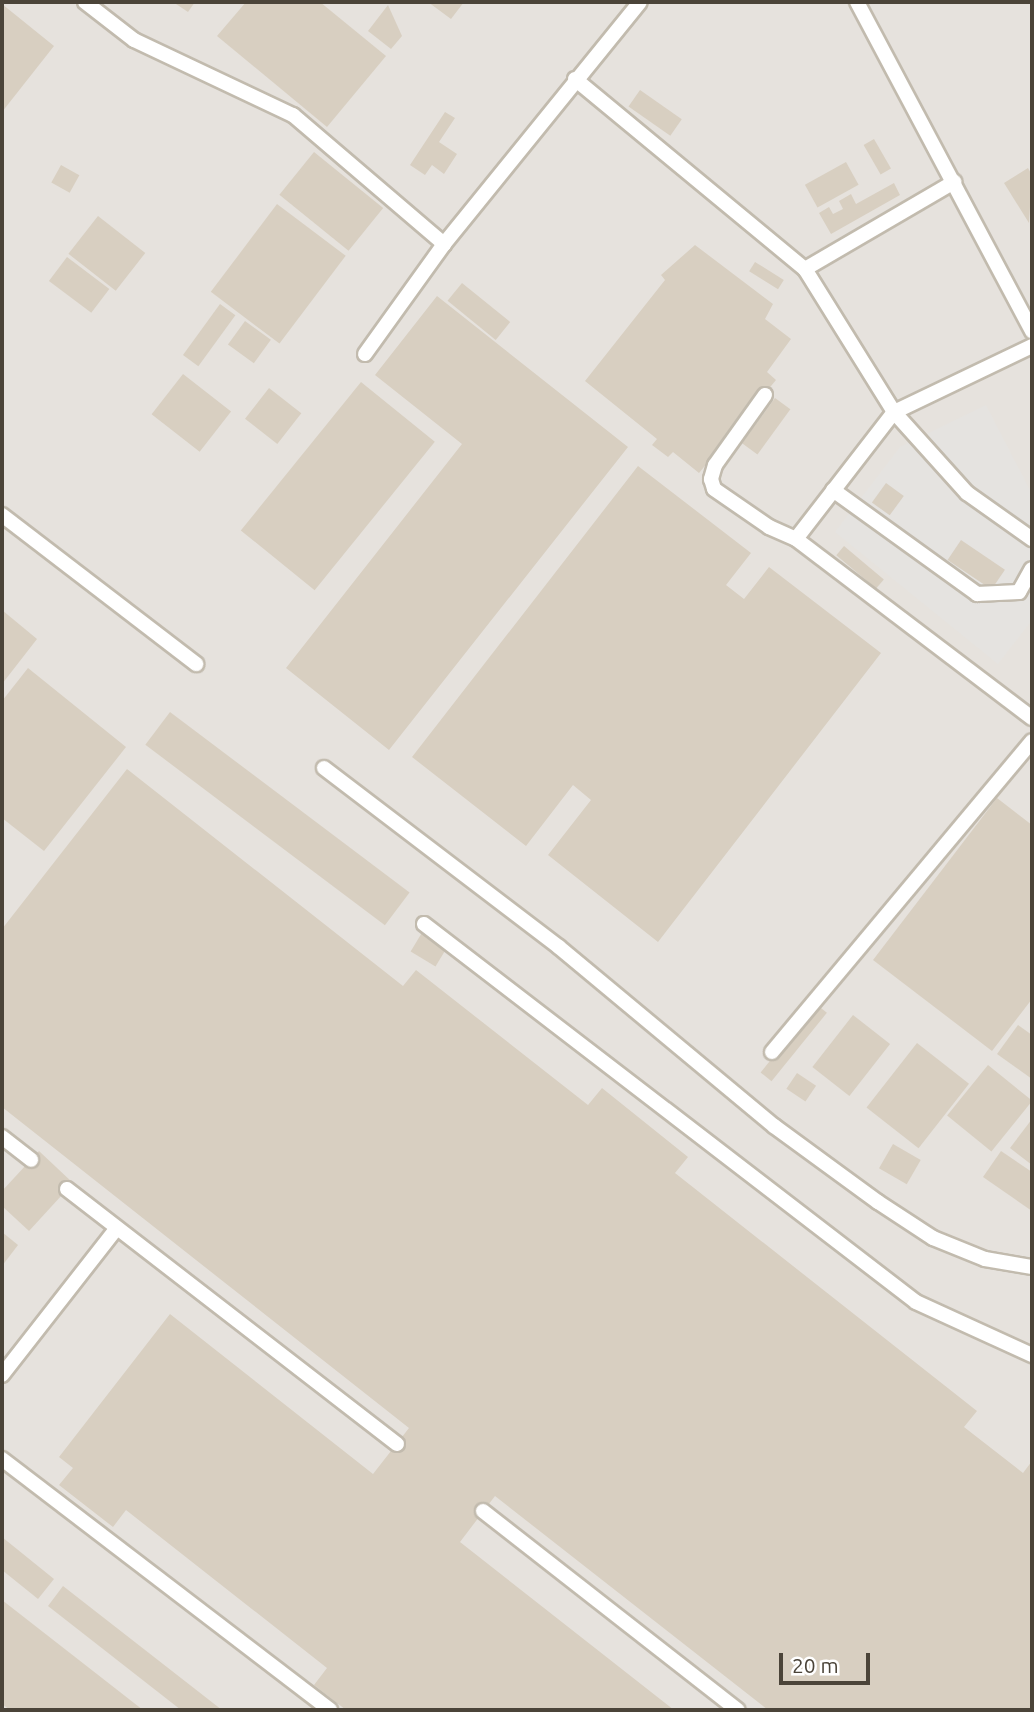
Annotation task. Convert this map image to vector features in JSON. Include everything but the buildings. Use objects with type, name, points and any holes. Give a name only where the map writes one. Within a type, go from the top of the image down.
[{"type":"lane","points":[[85,2],[134,40],[293,115],[443,244]]},
{"type":"lane","points":[[365,354],[443,244],[640,2]]},
{"type":"lane","points":[[857,2],[1032,331]]},
{"type":"lane","points":[[575,79],[805,269],[894,412],[967,493],[1032,539]]},
{"type":"lane","points":[[805,269],[954,182]]},
{"type":"lane","points":[[796,539],[894,412],[1032,346]]},
{"type":"lane","points":[[765,395],[715,466],[711,479],[713,489],[769,527],[796,539],[1032,718]]},
{"type":"lane","points":[[833,490],[977,594],[1019,592],[1032,569]]},
{"type":"lane","points":[[2,515],[196,664]]},
{"type":"lane","points":[[772,1052],[1032,741]]},
{"type":"lane","points":[[324,768],[559,947],[774,1126],[878,1202],[933,1238],[985,1259],[1032,1267]]},
{"type":"lane","points":[[424,924],[916,1301],[1032,1354]]},
{"type":"lane","points":[[2,1137],[31,1160]]},
{"type":"lane","points":[[67,1189],[397,1444]]},
{"type":"lane","points":[[2,1375],[116,1229]]},
{"type":"lane","points":[[2,1459],[330,1710]]},
{"type":"lane","points":[[484,1511],[738,1710]]},
{"type":"shaded area","points":[[2,2],[1032,2],[1032,1710],[2,1710]]},
{"type":"shaded area","points":[[986,405],[1032,494],[1032,620],[998,664],[835,532],[900,447]]}]
